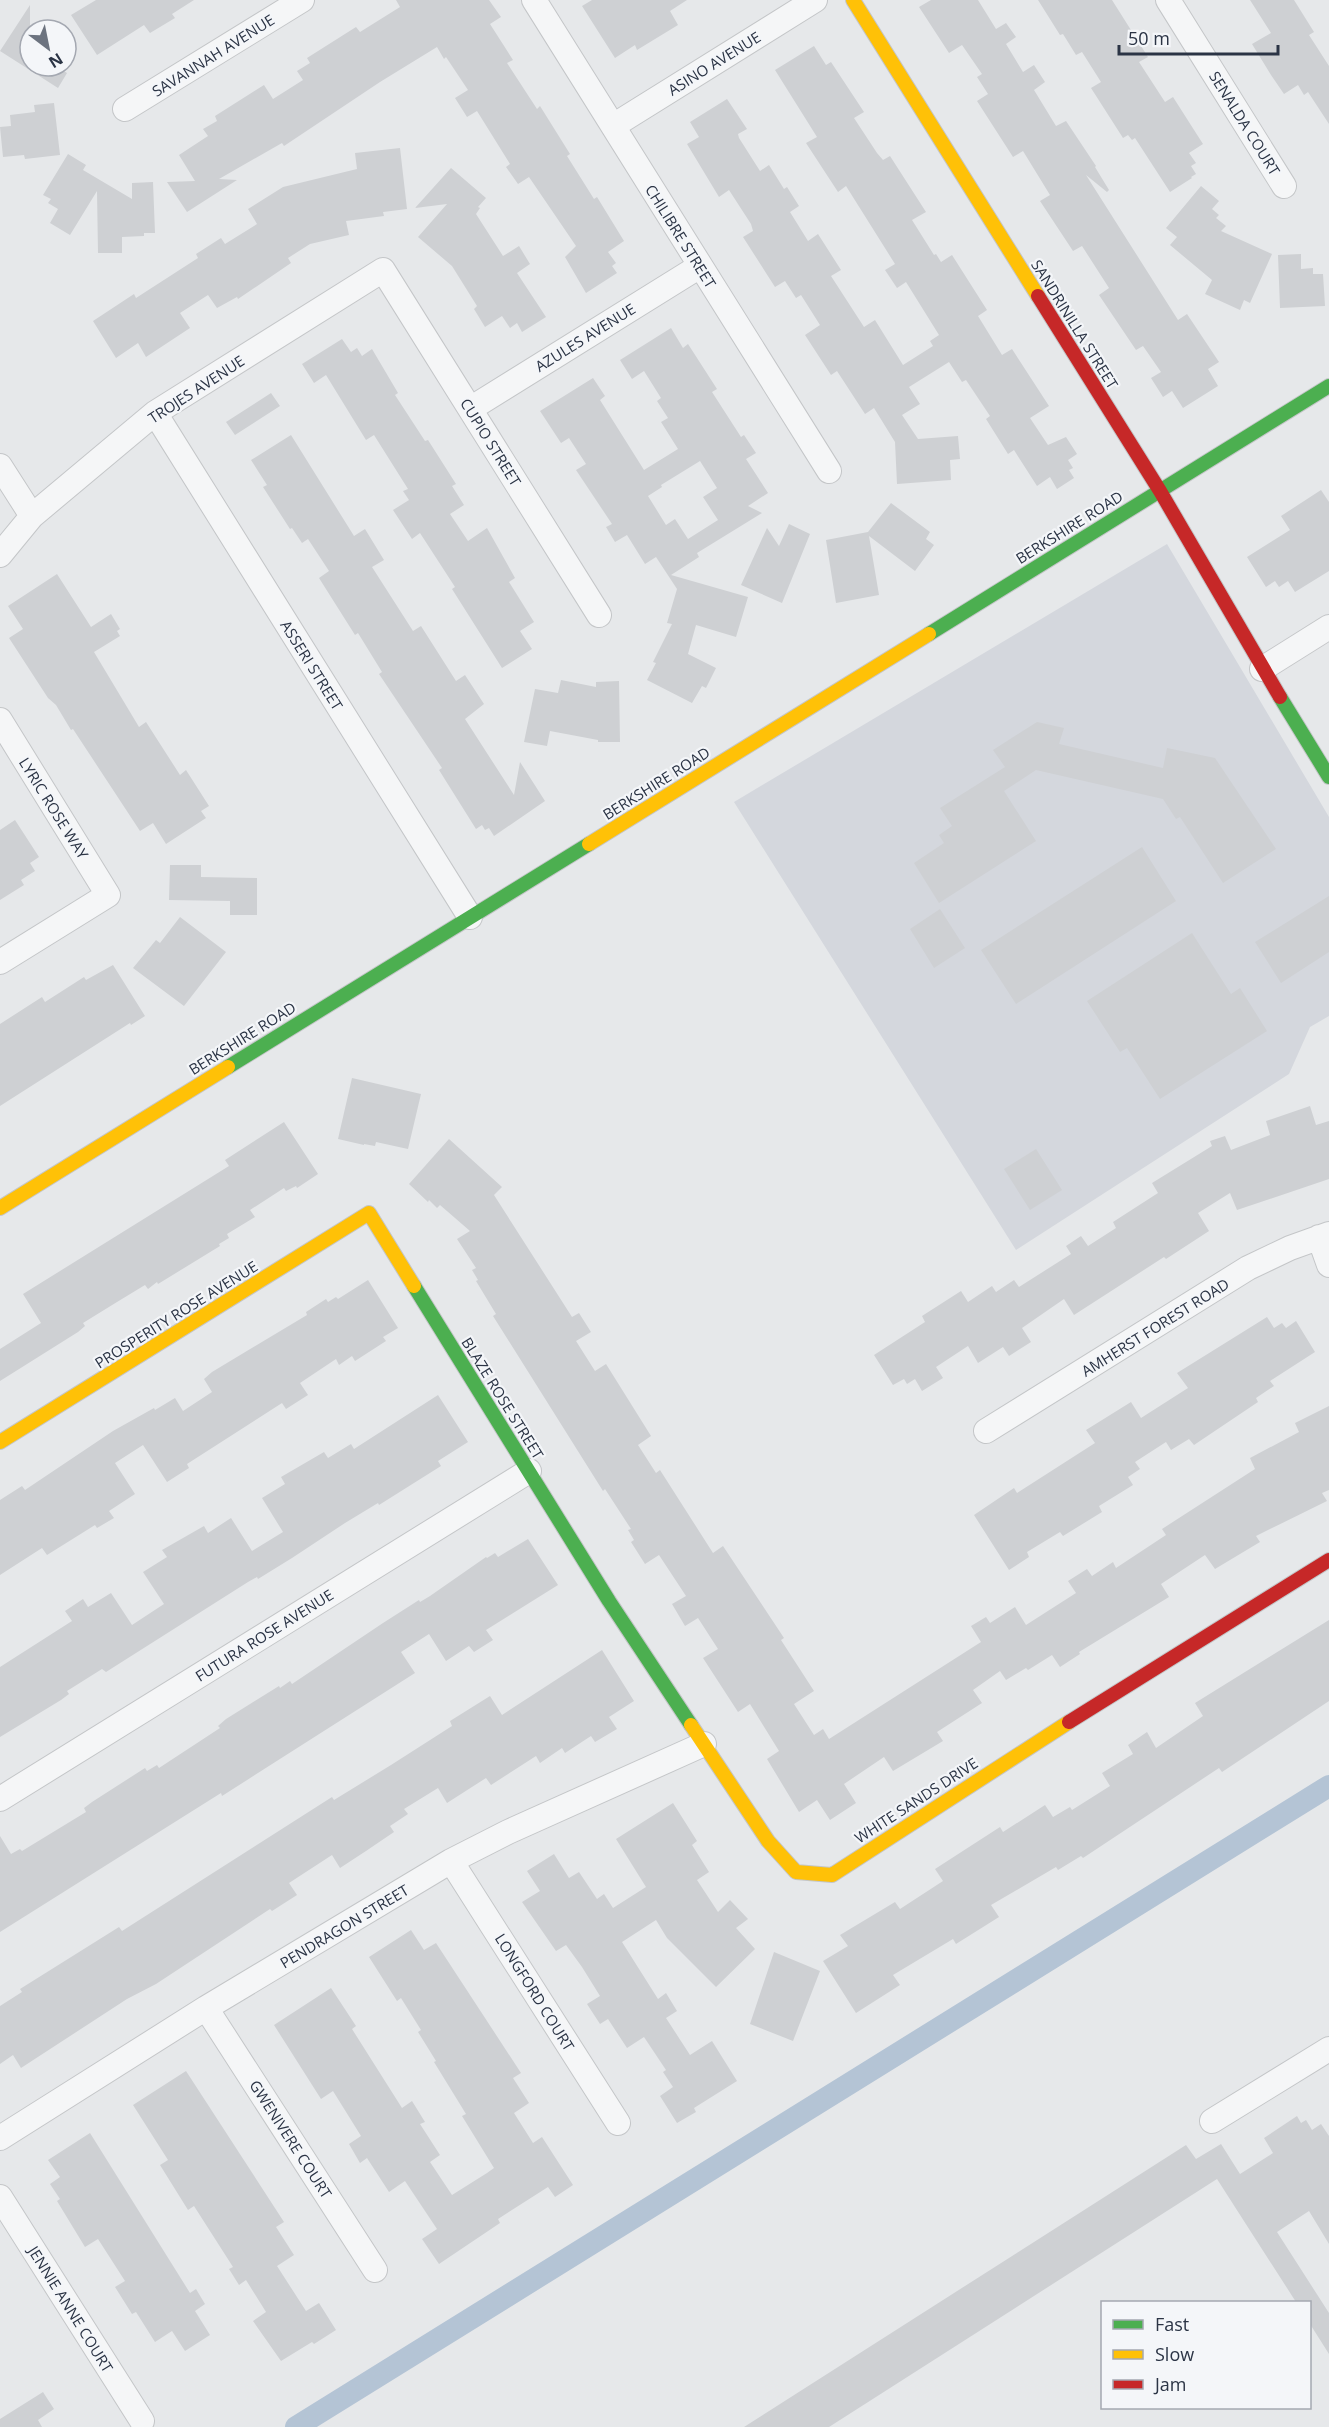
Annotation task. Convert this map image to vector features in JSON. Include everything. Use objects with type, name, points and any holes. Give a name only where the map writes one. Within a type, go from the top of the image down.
[{"type":"street","name":"SAVANNAH AVENUE","points":[[125,109],[302,0]]},
{"type":"street","name":"CHILIBRE STREET","points":[[534,0],[829,471]]},
{"type":"street","name":"ASINO AVENUE","points":[[613,126],[815,0]]},
{"type":"street","name":"SANDRINILLA STREET","points":[[853,0],[1160,490],[1262,669],[1329,777]]},
{"type":"street","name":"SENALDA COURT","points":[[1168,0],[1284,186]]},
{"type":"street","name":"AZULES AVENUE","points":[[471,409],[700,266]]},
{"type":"street","name":"CUPIO STREET","points":[[383,270],[599,615]]},
{"type":"street","name":"TROJES AVENUE","points":[[0,555],[32,516],[155,413],[383,270]]},
{"type":"street","name":"BERKSHIRE ROAD","points":[[0,1208],[1329,386]]},
{"type":"street","name":"ASSERI STREET","points":[[155,413],[470,917]]},
{"type":"street","points":[[0,466],[32,516]]},
{"type":"street","points":[[1262,669],[1329,627]]},
{"type":"street","name":"LYRIC ROSE WAY","points":[[0,720],[108,895],[0,962]]},
{"type":"street","name":"PROSPERITY ROSE AVENUE","points":[[0,1442],[369,1213]]},
{"type":"street","name":"BLAZE ROSE STREET","points":[[369,1213],[609,1601]]},
{"type":"street","points":[[1324,1236],[1329,1265]]},
{"type":"street","name":"AMHERST FOREST ROAD","points":[[986,1431],[1248,1268],[1324,1236]]},
{"type":"street","name":"FUTURA ROSE AVENUE","points":[[0,1799],[529,1471]]},
{"type":"street","name":"WHITE SANDS DRIVE","points":[[609,1601],[768,1841],[796,1872],[832,1875],[992,1770],[1329,1560]]},
{"type":"street","name":"PENDRAGON STREET","points":[[0,2138],[206,2008],[451,1860],[704,1744]]},
{"type":"street","name":"LONGFORD COURT","points":[[451,1860],[618,2123]]},
{"type":"street","name":"GWENIVERE COURT","points":[[206,2008],[375,2270]]},
{"type":"street","points":[[1212,2121],[1329,2049]]},
{"type":"street","name":"JENNIE ANNE COURT","points":[[0,2197],[142,2421]]},
{"type":"shaded area","points":[[1167,544],[1329,817],[1329,1016],[1310,1027],[1289,1074],[1016,1250],[734,802]]},
{"type":"building","points":[[96,0],[194,0],[172,14],[175,18],[150,33],[144,25],[97,55],[78,26],[78,18],[73,18],[71,15]]},
{"type":"building","points":[[396,0],[489,0],[501,17],[490,24],[513,60],[507,63],[537,109],[540,106],[570,154],[567,156],[594,199],[597,197],[624,241],[608,252],[616,263],[612,266],[617,273],[586,293],[565,257],[576,246],[529,177],[518,184],[506,167],[510,164],[477,111],[467,117],[455,98],[468,90],[437,47],[284,146],[282,143],[219,179],[237,180],[187,212],[167,182],[195,181],[179,155],[208,136],[203,129],[217,121],[215,116],[264,85],[273,99],[303,80],[297,71],[310,63],[307,58],[356,27],[360,32],[400,7]]},
{"type":"building","points":[[592,0],[687,0],[670,11],[678,25],[637,50],[635,45],[615,58],[582,6]]},
{"type":"building","points":[[931,0],[978,0],[996,29],[1006,23],[1016,37],[1006,44],[1023,72],[1034,65],[1045,82],[1034,90],[1056,126],[1066,121],[1109,190],[1107,192],[1086,175],[1178,320],[1187,314],[1219,362],[1208,369],[1218,386],[1183,408],[1172,391],[1163,397],[1151,378],[1161,372],[1143,346],[1136,350],[1099,295],[1109,288],[1082,246],[1073,251],[1040,201],[1050,195],[1023,151],[1013,157],[977,101],[988,94],[977,77],[982,74],[962,45],[949,53],[919,7]]},
{"type":"building","points":[[1038,0],[1112,0],[1148,57],[1139,62],[1165,102],[1173,97],[1203,144],[1189,153],[1196,163],[1191,166],[1196,174],[1192,178],[1170,192],[1135,138],[1132,140],[1128,135],[1123,138],[1091,88],[1101,82],[1082,52],[1076,55],[1063,34],[1060,35]]},
{"type":"building","points":[[1250,0],[1294,0],[1314,32],[1309,35],[1329,66],[1329,124],[1308,92],[1304,95],[1298,85],[1284,94],[1271,75],[1252,44],[1271,33]]},
{"type":"building","points":[[30,5],[30,18],[22,18]]},
{"type":"building","points":[[18,23],[18,62],[0,51]]},
{"type":"building","points":[[814,46],[826,65],[831,62],[864,112],[854,118],[877,153],[883,160],[890,156],[926,212],[912,220],[934,255],[936,254],[941,262],[952,255],[987,310],[978,316],[1002,355],[1012,349],[1049,406],[1030,418],[1048,445],[1066,437],[1077,454],[1068,460],[1073,468],[1069,470],[1074,478],[1057,489],[1050,477],[1037,486],[1014,450],[1008,454],[986,419],[990,416],[966,380],[962,382],[949,362],[909,387],[920,404],[902,415],[918,439],[958,436],[960,459],[950,460],[951,480],[897,484],[895,442],[874,408],[865,414],[837,371],[831,375],[805,335],[820,325],[801,295],[796,298],[785,281],[775,287],[743,237],[753,231],[751,224],[729,190],[719,197],[687,144],[699,137],[690,122],[727,99],[747,129],[738,134],[739,138],[760,171],[769,165],[784,189],[787,187],[799,206],[790,212],[808,241],[818,234],[841,270],[831,276],[864,327],[875,320],[903,365],[933,346],[930,341],[939,335],[906,282],[897,288],[885,270],[895,264],[846,186],[838,192],[806,143],[817,137],[775,70]]},
{"type":"building","points":[[42,78],[64,78],[58,88]]},
{"type":"building","points":[[54,103],[60,155],[25,159],[24,155],[3,157],[0,127],[11,126],[10,115],[35,112],[34,105]]},
{"type":"building","points":[[400,148],[407,209],[383,212],[384,216],[346,221],[349,235],[310,244],[288,258],[291,263],[238,299],[237,297],[217,308],[208,295],[180,313],[190,328],[146,357],[138,343],[116,358],[93,321],[134,294],[136,298],[198,258],[196,254],[221,238],[225,244],[257,224],[248,209],[283,187],[357,169],[355,153]]},
{"type":"building","points":[[68,154],[86,165],[83,170],[132,199],[132,183],[153,182],[155,233],[122,237],[122,253],[98,253],[97,191],[70,235],[50,223],[58,209],[48,203],[51,199],[43,195]]},
{"type":"building","points":[[451,168],[486,198],[478,207],[480,208],[476,214],[503,256],[519,246],[530,264],[517,273],[546,317],[522,332],[517,323],[510,328],[502,316],[485,327],[474,309],[477,306],[452,266],[418,237],[447,204],[415,208]]},
{"type":"building","points":[[1201,186],[1219,201],[1212,209],[1219,215],[1216,218],[1226,226],[1221,231],[1272,254],[1250,303],[1244,300],[1240,310],[1205,294],[1212,280],[1170,245],[1177,237],[1166,228]]},
{"type":"building","points":[[1301,254],[1301,269],[1313,268],[1313,274],[1323,274],[1325,306],[1280,308],[1278,255]]},
{"type":"building","points":[[671,328],[683,348],[688,344],[717,389],[712,392],[741,437],[744,435],[756,453],[746,459],[768,493],[748,506],[762,513],[697,553],[699,557],[671,575],[748,597],[736,637],[696,625],[688,654],[716,668],[706,688],[702,686],[692,703],[647,680],[656,663],[653,662],[672,624],[667,623],[677,589],[656,557],[645,564],[627,535],[615,542],[606,527],[612,524],[576,470],[586,464],[569,438],[561,443],[540,411],[593,378],[605,396],[600,400],[644,470],[678,449],[661,422],[668,418],[657,401],[661,398],[644,371],[632,379],[620,360]],"holes":[[[700,461],[717,488],[703,497],[718,520],[688,539],[675,519],[666,525],[648,496],[662,487],[661,485]]]},
{"type":"building","points":[[342,339],[351,352],[357,348],[362,356],[372,349],[398,393],[395,395],[456,484],[452,486],[464,505],[450,514],[468,541],[487,528],[515,578],[509,582],[534,622],[520,631],[532,649],[502,668],[452,589],[455,587],[420,533],[412,539],[393,510],[409,500],[403,491],[408,489],[374,435],[366,440],[326,375],[314,383],[302,364]]},
{"type":"building","points":[[271,393],[280,406],[235,435],[226,422]]},
{"type":"building","points":[[291,435],[354,536],[365,529],[384,560],[372,567],[413,631],[421,626],[456,681],[465,675],[484,704],[465,719],[514,795],[520,762],[545,801],[494,836],[489,828],[485,830],[482,825],[476,829],[439,770],[442,768],[379,674],[382,672],[358,633],[355,635],[319,578],[329,571],[308,539],[302,543],[292,528],[290,529],[263,487],[267,485],[251,460]]},
{"type":"building","points":[[1321,490],[1329,502],[1329,571],[1295,592],[1288,581],[1279,587],[1275,581],[1266,587],[1247,557],[1290,530],[1281,516]]},
{"type":"building","points":[[891,503],[930,532],[926,539],[934,545],[915,571],[869,536],[879,595],[836,603],[826,540],[868,532]]},
{"type":"building","points":[[789,524],[810,534],[782,603],[741,585],[767,528],[779,546]]},
{"type":"building","points":[[57,574],[91,627],[111,614],[120,629],[117,631],[120,636],[94,652],[139,727],[146,722],[180,775],[186,770],[209,806],[201,811],[206,818],[166,844],[153,823],[140,831],[73,729],[71,730],[56,705],[48,698],[9,638],[23,629],[8,606]]},
{"type":"building","points":[[561,680],[596,687],[596,682],[619,681],[620,742],[598,742],[598,740],[550,731],[547,746],[524,742],[535,689],[558,693]]},
{"type":"building","points":[[1037,722],[1064,728],[1059,744],[1163,768],[1167,748],[1215,758],[1276,849],[1223,883],[1180,817],[1176,819],[1163,799],[1036,770],[1004,791],[1036,841],[939,903],[914,863],[944,843],[939,835],[952,826],[940,808],[1005,767],[993,750]]},
{"type":"building","points":[[15,820],[39,857],[30,863],[35,871],[21,880],[24,885],[0,900],[0,830]]},
{"type":"building","points":[[1142,847],[1176,901],[1016,1004],[981,950]]},
{"type":"building","points":[[170,865],[201,865],[201,877],[257,878],[257,915],[230,915],[230,901],[169,900]]},
{"type":"building","points":[[1329,896],[1329,952],[1281,983],[1255,942]]},
{"type":"building","points":[[940,909],[965,948],[934,968],[910,929]]},
{"type":"building","points":[[180,917],[226,952],[184,1006],[133,968],[156,940],[160,943]]},
{"type":"building","points":[[1192,933],[1231,994],[1240,988],[1267,1031],[1160,1099],[1127,1048],[1120,1052],[1087,1001]]},
{"type":"building","points":[[113,965],[145,1016],[131,1025],[130,1023],[0,1106],[0,1024],[42,997],[45,1002],[84,977],[86,980]]},
{"type":"building","points":[[352,1078],[421,1094],[408,1149],[376,1142],[375,1146],[338,1139]]},
{"type":"building","points":[[1310,1106],[1316,1125],[1329,1121],[1329,1179],[1237,1210],[1230,1193],[1198,1213],[1209,1231],[1166,1259],[1164,1257],[1074,1315],[1064,1299],[1022,1328],[1031,1342],[1009,1356],[1003,1347],[978,1363],[968,1346],[936,1367],[943,1378],[922,1391],[915,1379],[907,1384],[904,1379],[893,1385],[874,1355],[925,1322],[922,1316],[961,1291],[968,1302],[992,1286],[996,1292],[1014,1280],[1019,1287],[1071,1254],[1066,1246],[1081,1236],[1088,1246],[1116,1228],[1113,1222],[1158,1193],[1152,1183],[1212,1146],[1210,1141],[1225,1136],[1231,1150],[1270,1135],[1266,1121]]},
{"type":"building","points":[[284,1122],[318,1174],[297,1188],[296,1186],[286,1191],[284,1188],[250,1210],[255,1217],[227,1234],[229,1238],[219,1244],[220,1246],[158,1284],[157,1282],[148,1289],[145,1285],[117,1302],[83,1323],[85,1326],[78,1332],[0,1381],[0,1349],[41,1323],[23,1294],[229,1166],[225,1160]]},
{"type":"building","points":[[449,1139],[502,1187],[494,1195],[572,1317],[579,1313],[591,1332],[576,1341],[595,1371],[606,1364],[651,1436],[638,1445],[656,1473],[660,1470],[713,1553],[723,1546],[784,1638],[781,1640],[814,1691],[794,1704],[814,1735],[823,1729],[829,1739],[981,1642],[971,1626],[986,1617],[990,1623],[1015,1607],[1026,1625],[1076,1593],[1068,1581],[1087,1569],[1092,1576],[1113,1562],[1116,1568],[1166,1535],[1162,1529],[1255,1469],[1250,1458],[1299,1432],[1295,1423],[1329,1406],[1329,1490],[1322,1493],[1327,1501],[1256,1536],[1260,1542],[1215,1569],[1205,1555],[1161,1584],[1169,1597],[1079,1652],[1080,1654],[1060,1667],[1052,1655],[1006,1680],[1000,1671],[973,1690],[982,1703],[937,1732],[943,1741],[893,1771],[884,1757],[844,1784],[856,1803],[830,1820],[817,1800],[799,1812],[767,1759],[779,1751],[750,1704],[738,1712],[703,1658],[718,1649],[698,1618],[685,1626],[672,1604],[686,1596],[659,1555],[645,1564],[631,1542],[634,1540],[628,1530],[631,1529],[605,1489],[603,1491],[493,1316],[496,1314],[472,1270],[476,1268],[457,1239],[470,1231],[440,1205],[437,1208],[429,1200],[428,1202],[409,1184]]},
{"type":"building","points":[[1036,1149],[1062,1190],[1030,1210],[1004,1169]]},
{"type":"building","points":[[368,1280],[398,1328],[383,1337],[386,1341],[355,1361],[352,1356],[339,1365],[336,1359],[300,1383],[308,1395],[286,1409],[282,1403],[187,1464],[189,1468],[167,1482],[143,1445],[115,1463],[135,1494],[109,1511],[114,1518],[97,1528],[95,1525],[47,1555],[42,1548],[0,1575],[0,1500],[22,1486],[25,1490],[113,1431],[154,1408],[155,1410],[175,1398],[183,1411],[212,1392],[204,1379],[212,1372],[307,1315],[306,1312],[326,1299],[328,1302],[336,1297],[338,1299]]},
{"type":"building","points":[[1267,1317],[1274,1328],[1282,1323],[1286,1328],[1296,1321],[1315,1352],[1270,1381],[1274,1386],[1256,1398],[1258,1402],[1194,1445],[1189,1439],[1171,1450],[1166,1442],[1135,1462],[1140,1469],[1128,1477],[1133,1485],[1099,1506],[1102,1512],[1063,1536],[1060,1532],[1027,1552],[1029,1557],[1009,1570],[974,1515],[1014,1488],[1017,1493],[1095,1443],[1086,1430],[1131,1402],[1141,1418],[1188,1388],[1177,1373]]},
{"type":"building","points":[[438,1395],[468,1442],[438,1461],[441,1466],[379,1505],[378,1503],[345,1523],[258,1579],[257,1577],[248,1582],[106,1672],[102,1669],[67,1691],[69,1694],[61,1700],[0,1737],[0,1667],[72,1621],[65,1611],[83,1599],[88,1607],[111,1593],[132,1625],[164,1604],[143,1572],[167,1557],[162,1550],[204,1526],[208,1533],[231,1518],[252,1551],[283,1532],[262,1498],[285,1484],[281,1477],[324,1452],[328,1458],[351,1444],[354,1449]]},
{"type":"building","points":[[528,1539],[558,1585],[486,1630],[493,1640],[474,1652],[469,1646],[446,1661],[429,1634],[401,1652],[415,1673],[222,1796],[221,1793],[0,1932],[0,1836],[11,1854],[20,1849],[22,1851],[86,1812],[84,1808],[92,1802],[145,1768],[147,1771],[157,1765],[159,1768],[220,1728],[218,1726],[226,1719],[279,1686],[280,1688],[290,1681],[292,1684],[419,1600],[420,1602],[430,1596],[486,1557],[495,1553],[498,1557]]},
{"type":"building","points":[[1329,1620],[1329,1701],[1222,1772],[1219,1768],[1083,1858],[1081,1856],[1058,1870],[1056,1867],[991,1905],[999,1917],[956,1944],[953,1939],[893,1975],[900,1985],[856,2013],[823,1961],[848,1946],[840,1935],[895,1902],[900,1909],[943,1881],[935,1869],[1000,1827],[1003,1832],[1045,1805],[1053,1817],[1070,1807],[1072,1810],[1110,1786],[1102,1773],[1133,1754],[1128,1745],[1147,1732],[1156,1748],[1203,1716],[1195,1703]]},
{"type":"building","points":[[602,1650],[634,1701],[609,1717],[617,1729],[595,1742],[591,1736],[565,1753],[562,1748],[540,1763],[536,1756],[491,1785],[486,1778],[447,1803],[438,1788],[404,1809],[408,1814],[390,1826],[394,1832],[340,1868],[332,1855],[289,1883],[297,1895],[272,1911],[270,1909],[156,1984],[127,1999],[21,2068],[13,2055],[0,2064],[0,2006],[22,1992],[20,1989],[119,1927],[122,1931],[332,1797],[334,1800],[391,1765],[452,1726],[450,1721],[490,1696],[502,1715]]},
{"type":"building","points":[[673,1803],[697,1841],[692,1845],[709,1872],[697,1880],[718,1912],[730,1900],[748,1919],[736,1928],[755,1949],[716,1987],[667,1938],[656,1920],[622,1942],[658,1999],[666,1993],[677,2011],[666,2018],[690,2055],[712,2041],[737,2081],[694,2108],[696,2112],[677,2123],[660,2096],[673,2087],[663,2072],[666,2070],[644,2037],[627,2048],[608,2019],[600,2024],[587,2004],[600,1996],[582,1967],[566,1945],[556,1951],[522,1902],[540,1891],[527,1871],[554,1854],[569,1878],[579,1872],[597,1899],[604,1894],[613,1908],[646,1887],[616,1839]]},
{"type":"building","points":[[411,1930],[424,1950],[436,1943],[521,2073],[513,2078],[529,2103],[514,2113],[533,2143],[542,2137],[573,2185],[555,2197],[548,2187],[498,2219],[500,2223],[439,2264],[422,2239],[437,2229],[405,2181],[389,2192],[367,2158],[360,2163],[349,2144],[361,2136],[333,2091],[321,2099],[274,2025],[331,1988],[356,2026],[352,2029],[402,2108],[412,2101],[425,2122],[420,2124],[440,2155],[430,2162],[452,2195],[487,2173],[494,2168],[462,2116],[466,2114],[434,2062],[436,2061],[418,2032],[421,2030],[401,1998],[397,2001],[369,1957]]},
{"type":"building","points":[[774,1952],[820,1971],[793,2041],[750,2024]]},
{"type":"building","points":[[186,2071],[284,2222],[276,2227],[294,2255],[277,2266],[306,2311],[319,2303],[336,2330],[281,2361],[253,2321],[266,2312],[246,2280],[239,2285],[229,2269],[233,2267],[194,2206],[188,2210],[160,2165],[168,2160],[133,2105]]},
{"type":"building","points":[[1297,2116],[1301,2123],[1306,2120],[1312,2130],[1321,2124],[1329,2136],[1329,2244],[1309,2211],[1277,2232],[1329,2313],[1329,2354],[1311,2326],[1311,2301],[1295,2301],[1217,2179],[829,2427],[744,2427],[1186,2145],[1196,2159],[1221,2144],[1240,2174],[1273,2153],[1264,2138]]},
{"type":"building","points":[[90,2133],[190,2293],[196,2289],[205,2304],[195,2311],[210,2335],[185,2351],[172,2331],[155,2342],[136,2312],[132,2314],[115,2287],[125,2281],[98,2239],[85,2247],[57,2201],[60,2199],[50,2184],[60,2177],[48,2160]]},
{"type":"building","points":[[43,2392],[54,2409],[38,2420],[42,2427],[0,2427],[0,2419]]},
{"type":"waterway","points":[[296,2427],[1329,1786]]},
{"type":"traffic: fast","points":[[929,634],[1329,386]]},
{"type":"traffic: fast","points":[[1280,697],[1329,777]]},
{"type":"traffic: fast","points":[[228,1067],[589,844]]},
{"type":"traffic: fast","points":[[414,1286],[609,1601],[691,1725]]},
{"type":"traffic: slow","points":[[853,0],[1038,296]]},
{"type":"traffic: slow","points":[[589,844],[929,634]]},
{"type":"traffic: slow","points":[[0,1208],[228,1067]]},
{"type":"traffic: slow","points":[[0,1442],[369,1213],[414,1286]]},
{"type":"traffic: slow","points":[[691,1725],[768,1841],[796,1872],[832,1875],[1069,1722]]},
{"type":"traffic: jam","points":[[1038,296],[1160,491],[1280,697]]},
{"type":"traffic: jam","points":[[1069,1722],[1329,1560]]}]
